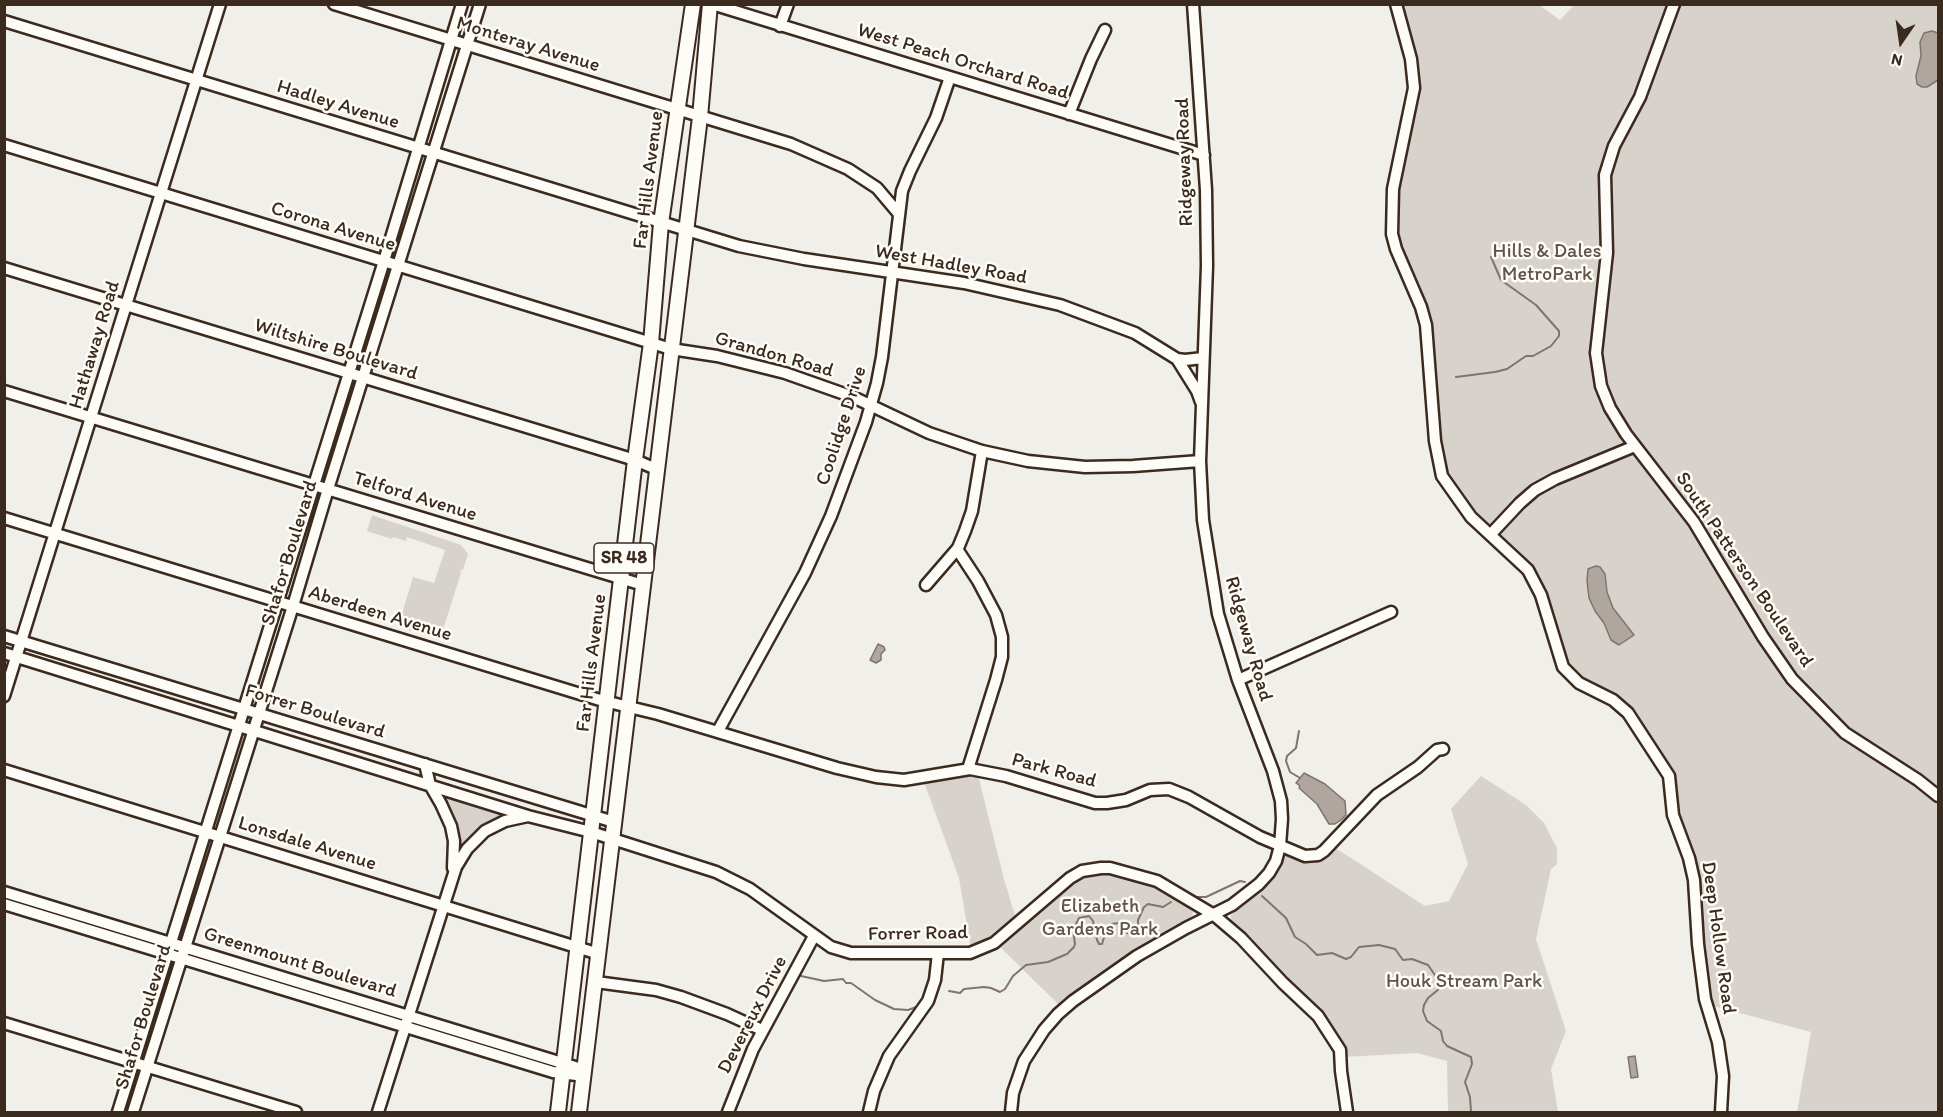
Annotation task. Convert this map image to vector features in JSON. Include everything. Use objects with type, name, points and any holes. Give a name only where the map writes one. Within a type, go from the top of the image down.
[{"type":"main road","name":"Far Hills Avenue","points":[[558,1113],[651,342],[661,223],[693,4]]},
{"type":"main road","name":"Far Hills Avenue","points":[[579,1113],[670,349],[700,117],[711,4]]},
{"type":"street","name":"Hathaway Road","points":[[4,696],[220,4]]},
{"type":"street","name":"Monteray Avenue","points":[[334,4],[812,152],[848,169],[877,188],[899,213]]},
{"type":"street","name":"Shafor Boulevard","points":[[118,1113],[462,4]]},
{"type":"street","name":"Shafor Boulevard","points":[[133,1113],[480,4]]},
{"type":"street","name":"West Peach Orchard Road","points":[[711,4],[1204,155]]},
{"type":"street","points":[[780,26],[788,4]]},
{"type":"street","name":"Ridgeway Road","points":[[1011,1113],[1013,1093],[1024,1061],[1039,1036],[1058,1014],[1137,956],[1232,905],[1269,873],[1276,861],[1280,846],[1281,801],[1273,771],[1238,680],[1218,614],[1203,520],[1200,461],[1207,266],[1204,155],[1193,4]]},
{"type":"street","name":"Deep Hollow Road","points":[[1396,4],[1411,59],[1414,88],[1393,189],[1392,234],[1426,325],[1435,441],[1442,476],[1471,517],[1519,560],[1536,583],[1548,614],[1563,667],[1579,683],[1613,700],[1628,713],[1669,776],[1673,815],[1689,858],[1694,880],[1696,924],[1705,999],[1718,1042],[1723,1089],[1721,1113]]},
{"type":"street","name":"South Patterson Boulevard","points":[[1674,4],[1640,97],[1614,146],[1605,175],[1606,276],[1597,337],[1600,386],[1610,408],[1635,446],[1694,522],[1762,637],[1792,678],[1845,733],[1918,780],[1938,796]]},
{"type":"street","name":"Hadley Avenue","points":[[4,21],[661,223]]},
{"type":"street","points":[[1069,114],[1105,30]]},
{"type":"street","name":"Coolidge Drive","points":[[718,731],[805,573],[831,516],[871,406],[882,357],[903,188],[909,171],[936,118],[950,77]]},
{"type":"street","name":"Corona Avenue","points":[[4,145],[651,342]]},
{"type":"street","points":[[877,188],[888,191],[903,188]]},
{"type":"street","name":"West Hadley Road","points":[[661,223],[775,254],[893,271],[988,288],[1060,305],[1135,333],[1177,359],[1197,391],[1201,402]]},
{"type":"street","name":"Wiltshire Boulevard","points":[[4,268],[635,460],[656,469]]},
{"type":"street","name":"Grandon Road","points":[[651,342],[670,349],[717,356],[785,373],[827,387],[929,433],[982,451],[1028,461],[1085,467],[1200,461]]},
{"type":"street","points":[[1177,359],[1203,358]]},
{"type":"street","name":"Telford Avenue","points":[[4,391],[643,585]]},
{"type":"street","points":[[1491,534],[1535,490],[1555,479],[1635,446]]},
{"type":"street","points":[[926,585],[957,549],[972,511],[982,451]]},
{"type":"street","name":"Aberdeen Avenue","points":[[4,518],[608,702]]},
{"type":"street","points":[[957,549],[995,612],[1002,637],[1002,657],[968,769]]},
{"type":"street","points":[[1238,680],[1391,612]]},
{"type":"street","name":"Forrer Boulevard","points":[[4,636],[614,822]]},
{"type":"street","name":"Forrer Boulevard","points":[[4,653],[612,840]]},
{"type":"street","name":"Park Road","points":[[608,702],[718,731],[837,768],[890,780],[918,778],[968,769],[1006,777],[1095,802],[1116,802],[1150,790],[1169,789],[1189,796],[1238,825],[1305,856],[1318,855],[1377,795],[1418,767],[1437,750],[1443,749]]},
{"type":"street","points":[[378,1113],[452,874],[454,858],[451,826],[430,785],[425,764]]},
{"type":"street","name":"Lonsdale Avenue","points":[[4,770],[599,954]]},
{"type":"street","points":[[452,874],[467,849],[485,831],[505,821],[528,816]]},
{"type":"street","name":"Forrer Road","points":[[612,840],[734,879],[831,947],[851,953],[970,953],[994,943],[1070,878],[1089,869],[1110,868],[1157,881],[1214,915],[1251,947],[1326,1026],[1340,1050],[1347,1113]]},
{"type":"street","name":"Greenmount Boulevard","points":[[4,892],[171,942],[183,952],[564,1069],[584,1073]]},
{"type":"street","name":"Greenmount Boulevard","points":[[4,904],[168,954],[183,952]]},
{"type":"street","name":"Devereux Drive","points":[[728,1113],[743,1071],[762,1030],[814,936]]},
{"type":"street","points":[[869,1113],[874,1091],[889,1056],[928,1001],[935,980],[938,954]]},
{"type":"street","points":[[596,981],[681,997],[762,1030]]},
{"type":"street","points":[[4,1023],[296,1113]]},
{"type":"green space","name":"Hills & Dales MetroPark","points":[[1575,4],[1938,5],[1938,1112],[1797,1112],[1811,1032],[1706,1004],[1695,914],[1671,790],[1628,713],[1571,677],[1541,595],[1503,546],[1442,476],[1429,342],[1403,266],[1391,216],[1414,88],[1396,5],[1539,5],[1560,20]]},
{"type":"green space","points":[[372,515],[461,545],[468,554],[463,570],[460,570],[440,639],[398,627],[413,577],[434,583],[445,550],[407,537],[406,541],[393,537],[392,539],[367,531]]},
{"type":"green space","points":[[959,774],[978,775],[1016,919],[999,935],[971,949],[959,878],[924,782]]},
{"type":"green space","name":"Houk Stream Park","points":[[1481,776],[1526,805],[1544,823],[1557,848],[1557,864],[1551,869],[1536,939],[1566,1031],[1551,1069],[1558,1112],[1448,1112],[1447,1061],[1417,1053],[1344,1057],[1341,1045],[1321,1013],[1231,921],[1231,915],[1269,882],[1285,856],[1289,854],[1302,858],[1334,847],[1425,906],[1449,901],[1468,864],[1451,809]]},
{"type":"green space","points":[[430,785],[516,812],[496,824],[459,861],[454,841]]},
{"type":"green space","name":"Elizabeth Gardens Park","points":[[1089,871],[1115,872],[1159,885],[1192,908],[1193,914],[1189,920],[1119,961],[1059,1005],[997,944],[1067,884]]},
{"type":"shaded area","points":[[1932,31],[1938,33],[1938,80],[1927,87],[1922,87],[1917,84],[1916,76],[1921,56],[1920,42],[1924,33]]},
{"type":"shaded area","points":[[1600,567],[1605,574],[1607,592],[1613,608],[1634,635],[1619,645],[1611,640],[1589,598],[1588,569]]},
{"type":"shaded area","points":[[878,644],[885,650],[881,654],[881,660],[876,663],[870,660]]},
{"type":"shaded area","points":[[1304,773],[1325,784],[1345,801],[1346,815],[1341,820],[1335,824],[1329,824],[1317,804],[1299,788],[1300,786],[1296,783]]},
{"type":"shaded area","points":[[1635,1056],[1638,1077],[1631,1078],[1628,1057]]},
{"type":"waterway","points":[[1456,377],[1507,369],[1526,356],[1533,356],[1551,346],[1559,336],[1559,331],[1536,305],[1501,280],[1491,257]]},
{"type":"waterway","points":[[1299,731],[1296,748],[1287,756],[1286,761],[1290,772],[1300,778]]},
{"type":"waterway","points":[[1194,897],[1206,897],[1240,881],[1245,882]]},
{"type":"waterway","points":[[1262,896],[1286,918],[1295,937],[1317,955],[1332,953],[1346,959],[1351,957],[1359,947],[1379,945],[1395,949],[1403,960],[1412,959],[1428,965],[1437,978],[1439,989],[1428,998],[1423,1011],[1427,1021],[1441,1031],[1443,1041],[1447,1046],[1471,1057],[1472,1064],[1465,1082],[1470,1097],[1471,1112]]},
{"type":"waterway","points":[[949,991],[960,993],[964,989],[984,987],[1000,992],[1026,965],[1048,962],[1067,954],[1074,947],[1073,930],[1079,918],[1089,916],[1093,921],[1097,940],[1099,944],[1102,944],[1107,928],[1112,924],[1119,923],[1127,933],[1132,934],[1138,926],[1138,920],[1144,907],[1148,904],[1163,907],[1171,902]]},
{"type":"waterway","points":[[801,976],[824,981],[843,979],[846,983],[851,983],[875,1000],[894,1009],[908,1010],[919,1006]]}]
